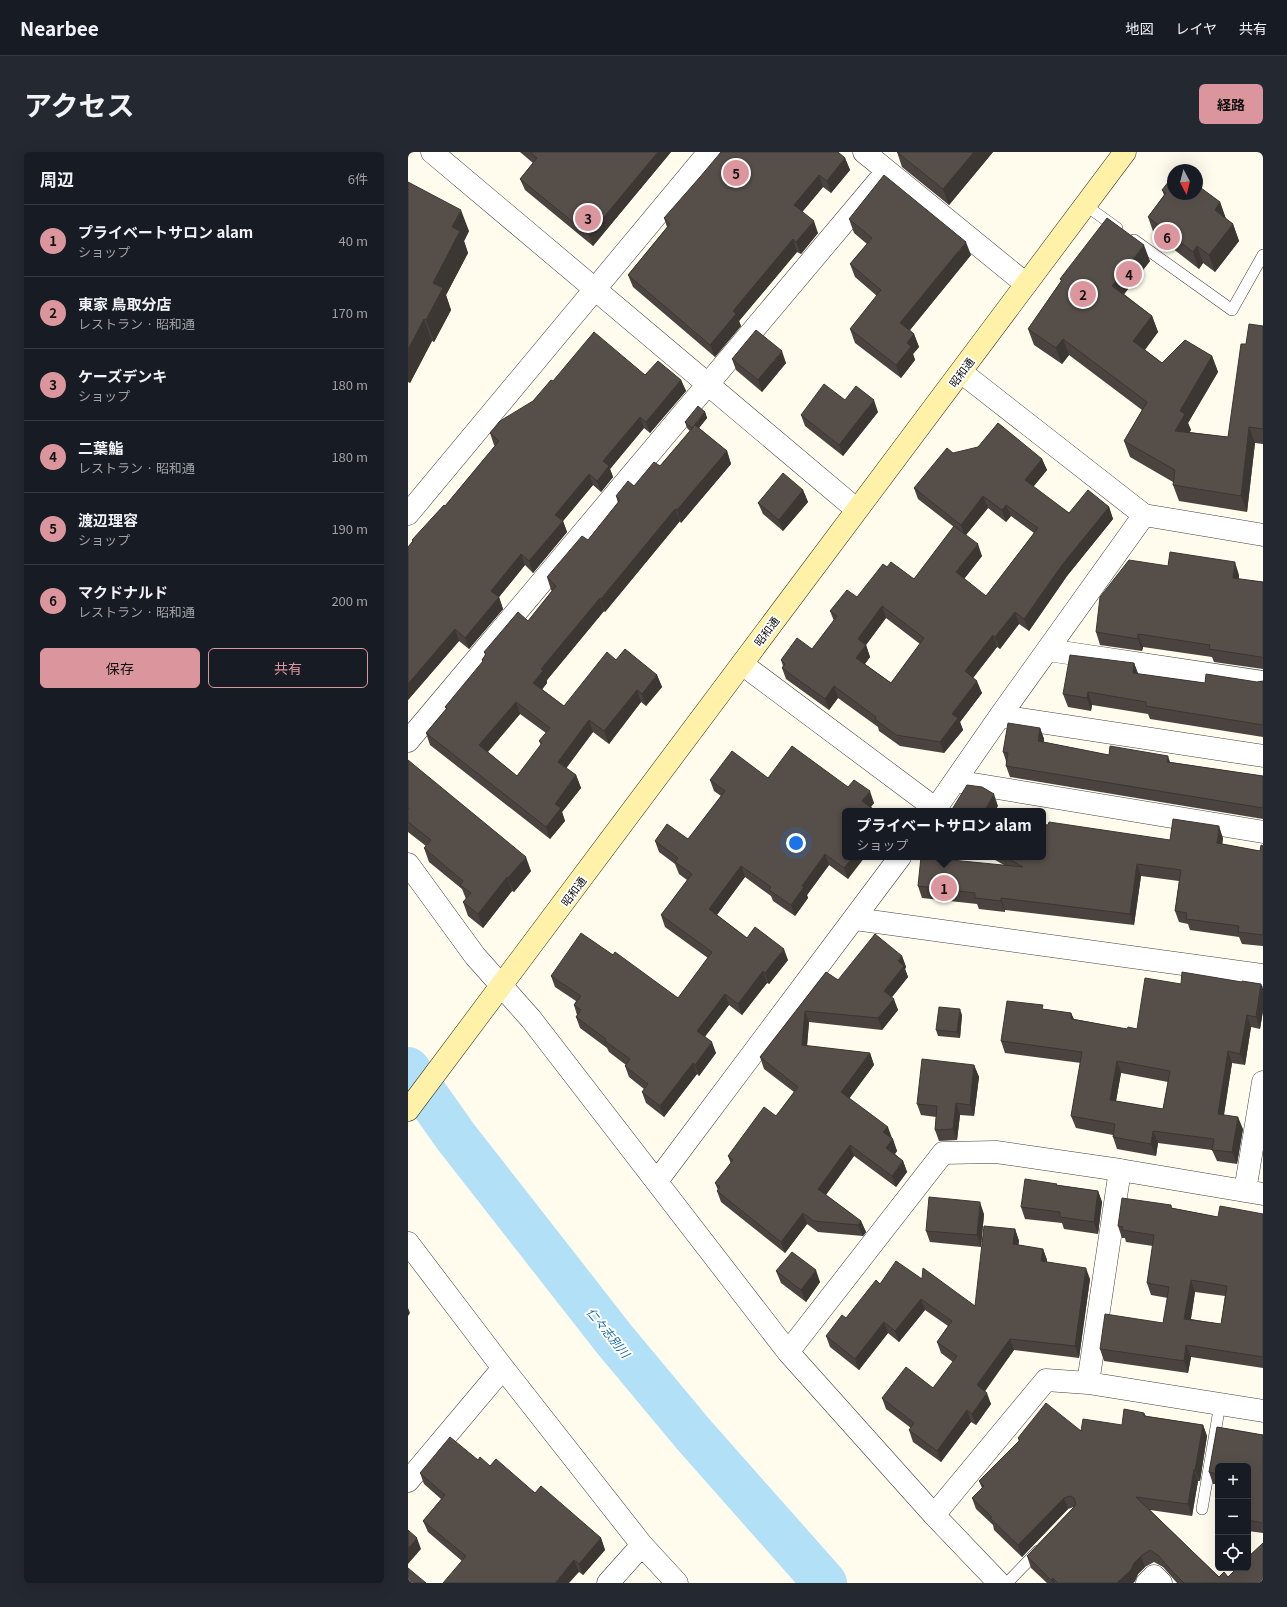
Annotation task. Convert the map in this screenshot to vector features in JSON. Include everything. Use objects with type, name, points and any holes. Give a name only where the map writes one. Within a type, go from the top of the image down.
[{"type":"street","points":[[432,152],[856,509]]},
{"type":"street","points":[[408,514],[709,152]]},
{"type":"street","points":[[864,152],[1026,284]]},
{"type":"street","name":"昭和通","points":[[408,1110],[486,1008],[856,509],[961,372],[1125,152]]},
{"type":"street","points":[[408,741],[887,171]]},
{"type":"street","points":[[961,372],[1144,515],[1263,535]]},
{"type":"street","points":[[936,808],[1000,716],[1144,515]]},
{"type":"street","points":[[1048,650],[1263,682]]},
{"type":"street","points":[[742,664],[932,808]]},
{"type":"street","points":[[1000,716],[1263,756]]},
{"type":"street","points":[[955,781],[1263,832]]},
{"type":"street","points":[[657,1181],[898,860]]},
{"type":"street","points":[[408,864],[475,956],[531,1019],[788,1352],[934,1515],[999,1583]]},
{"type":"street","points":[[855,919],[1263,974]]},
{"type":"street","points":[[788,1352],[943,1153],[996,1152],[1120,1170],[1254,1193],[1263,1082]]},
{"type":"street","points":[[1088,1383],[1120,1170]]},
{"type":"street","points":[[408,1243],[503,1368],[642,1545],[678,1583]]},
{"type":"street","points":[[408,1481],[503,1368]]},
{"type":"street","points":[[934,1515],[1046,1380],[1088,1383],[1263,1411]]},
{"type":"street","points":[[608,1583],[642,1545]]},
{"type":"street","points":[[1147,1583],[1154,1576],[1161,1583]]},
{"type":"lane","points":[[1085,205],[1232,310],[1263,255]]},
{"type":"lane","points":[[1202,1509],[1220,1404]]},
{"type":"lane","points":[[1007,1583],[1045,1543]]},
{"type":"building","points":[[530,152],[658,152],[589,235],[520,179],[537,158]]},
{"type":"building","points":[[721,152],[838,152],[845,158],[827,181],[819,175],[794,205],[814,221],[796,242],[793,239],[733,311],[736,314],[710,345],[628,275],[670,224],[664,218]]},
{"type":"building","points":[[897,152],[974,152],[943,189]]},
{"type":"building","points":[[884,175],[966,242],[900,323],[914,334],[907,343],[911,347],[896,365],[850,329],[881,290],[850,264],[872,238],[849,219]]},
{"type":"building","points":[[408,182],[461,210],[452,227],[460,231],[433,283],[443,288],[426,320],[424,319],[408,350]]},
{"type":"building","points":[[1167,184],[1167,200],[1203,200],[1203,189],[1220,202],[1215,210],[1233,224],[1209,255],[1197,246],[1193,252],[1148,217],[1166,193],[1162,190]]},
{"type":"building","points":[[1107,218],[1144,245],[1112,286],[1152,316],[1133,341],[1162,363],[1185,340],[1212,356],[1180,411],[1185,414],[1175,431],[1228,437],[1241,344],[1246,344],[1249,324],[1263,326],[1263,429],[1249,427],[1241,496],[1173,485],[1175,470],[1124,441],[1147,402],[1063,339],[1056,348],[1028,329],[1062,280],[1060,279]]},
{"type":"building","points":[[756,330],[782,351],[758,380],[732,359]]},
{"type":"building","points":[[594,332],[645,375],[658,361],[681,380],[646,422],[640,417],[603,461],[609,466],[597,481],[589,474],[555,515],[563,521],[529,561],[521,554],[491,591],[499,597],[465,638],[455,629],[408,684],[408,547],[413,541],[412,540],[444,505],[445,506],[499,441],[490,433],[500,421],[533,401],[551,380],[553,381]]},
{"type":"building","points":[[824,384],[845,400],[856,386],[874,400],[839,445],[801,415]]},
{"type":"building","points":[[698,406],[705,412],[692,428],[685,422]]},
{"type":"building","points":[[998,423],[1042,459],[1025,480],[1069,513],[1088,490],[1109,507],[1062,565],[1024,619],[1015,612],[995,637],[993,635],[965,671],[977,681],[952,714],[958,718],[940,742],[896,735],[875,719],[876,717],[834,686],[825,699],[782,668],[785,664],[781,660],[797,638],[812,649],[837,616],[830,611],[847,590],[857,597],[883,564],[887,567],[891,562],[914,579],[954,526],[978,544],[956,572],[986,596],[1038,528],[1006,505],[1002,510],[983,496],[961,525],[914,488],[947,448],[953,453],[978,447]],"holes":[[[882,606],[924,638],[891,683],[856,658],[866,645],[858,639]]]},
{"type":"building","points":[[695,425],[727,451],[677,510],[675,509],[601,599],[600,598],[541,669],[543,671],[533,683],[564,706],[607,652],[616,660],[625,649],[657,675],[642,694],[637,690],[604,731],[589,720],[558,762],[576,775],[555,804],[561,808],[546,827],[426,733],[447,708],[445,707],[483,661],[482,660],[486,654],[484,652],[518,612],[528,621],[556,586],[547,577],[582,536],[588,540],[620,500],[616,496],[628,481],[634,486],[654,462],[660,466]],"holes":[[[516,702],[550,728],[539,741],[542,743],[517,776],[479,745]]]},
{"type":"building","points":[[783,473],[803,490],[779,520],[758,503]]},
{"type":"building","points":[[1170,552],[1235,562],[1233,578],[1263,582],[1263,658],[1209,649],[1210,645],[1138,634],[1138,639],[1096,632],[1100,597],[1129,560],[1168,566]]},
{"type":"building","points":[[1070,655],[1134,663],[1133,673],[1205,683],[1206,674],[1257,682],[1263,681],[1263,725],[1146,706],[1146,702],[1088,692],[1087,698],[1063,694]]},
{"type":"building","points":[[1008,723],[1040,728],[1038,741],[1109,755],[1110,746],[1168,756],[1167,762],[1263,776],[1263,808],[1006,766],[1008,753],[1003,752]]},
{"type":"building","points":[[792,746],[848,787],[854,780],[870,791],[862,801],[872,808],[842,808],[842,860],[851,860],[844,868],[825,854],[802,886],[804,887],[791,905],[769,890],[771,887],[741,866],[709,909],[747,938],[755,927],[784,949],[765,973],[763,971],[738,1004],[725,994],[697,1031],[712,1042],[695,1065],[693,1063],[660,1106],[642,1092],[648,1084],[625,1066],[630,1059],[576,1017],[581,1010],[574,1005],[581,996],[551,976],[581,933],[613,955],[615,952],[678,998],[712,952],[661,915],[692,874],[675,862],[678,858],[655,841],[667,824],[688,839],[725,791],[710,780],[732,751],[768,778]]},
{"type":"building","points":[[408,760],[526,857],[508,878],[507,877],[478,914],[463,902],[471,893],[460,885],[463,881],[424,848],[431,840],[408,822]]},
{"type":"building","points":[[967,785],[982,787],[994,794],[986,808],[953,808]]},
{"type":"building","points":[[1173,819],[1219,826],[1217,843],[1260,851],[1261,845],[1263,846],[1263,935],[1238,932],[1239,926],[1186,919],[1187,913],[1175,911],[1181,870],[1137,864],[1130,914],[1001,898],[1001,901],[975,898],[975,893],[918,886],[921,860],[952,860],[1023,867],[1011,860],[1046,860],[1046,825],[1048,825],[1049,822],[1170,840]]},
{"type":"building","points":[[875,934],[902,956],[898,961],[904,966],[884,991],[894,999],[878,1018],[805,1011],[802,1045],[870,1053],[841,1092],[888,1127],[883,1132],[893,1139],[886,1148],[903,1161],[892,1176],[850,1145],[818,1189],[861,1221],[858,1225],[814,1221],[803,1213],[781,1242],[717,1191],[720,1187],[715,1183],[733,1160],[728,1156],[764,1107],[776,1116],[798,1087],[760,1057],[826,972],[838,980]]},
{"type":"building","points":[[1182,972],[1261,984],[1256,1017],[1247,1015],[1240,1054],[1228,1051],[1218,1114],[1238,1117],[1232,1152],[1212,1150],[1214,1139],[1153,1131],[1151,1144],[1113,1137],[1115,1124],[1071,1116],[1082,1052],[1001,1041],[1007,1001],[1043,1005],[1042,1009],[1071,1013],[1071,1019],[1127,1029],[1128,1027],[1137,1029],[1145,978],[1181,984]],"holes":[[[1117,1061],[1170,1071],[1163,1109],[1110,1100]]]},
{"type":"building","points":[[939,1007],[960,1009],[957,1032],[936,1030]]},
{"type":"building","points":[[922,1059],[974,1065],[970,1105],[956,1103],[953,1129],[935,1130],[937,1106],[917,1104]]},
{"type":"building","points":[[1025,1179],[1098,1191],[1094,1222],[1060,1217],[1060,1212],[1021,1207]]},
{"type":"building","points":[[929,1197],[980,1202],[977,1235],[926,1231]]},
{"type":"building","points":[[1122,1198],[1171,1205],[1171,1208],[1218,1217],[1220,1206],[1263,1214],[1263,1357],[1186,1345],[1184,1361],[1100,1349],[1105,1314],[1163,1323],[1169,1287],[1147,1283],[1154,1235],[1122,1230],[1123,1227],[1118,1226]],"holes":[[[1191,1280],[1227,1286],[1221,1324],[1184,1319]]]},
{"type":"building","points":[[984,1226],[1015,1229],[1013,1244],[1043,1249],[1041,1261],[1086,1268],[1075,1346],[1010,1339],[977,1385],[987,1393],[972,1414],[967,1410],[937,1451],[909,1430],[914,1423],[882,1398],[906,1367],[933,1388],[957,1356],[937,1342],[952,1321],[921,1299],[895,1331],[884,1322],[855,1359],[826,1336],[842,1315],[846,1318],[876,1280],[880,1284],[896,1261],[922,1279],[923,1268],[975,1306]]},
{"type":"building","points":[[792,1252],[816,1270],[801,1290],[776,1271]]},
{"type":"building","points":[[1046,1403],[1081,1431],[1083,1419],[1122,1425],[1124,1409],[1144,1413],[1144,1416],[1203,1425],[1188,1504],[1136,1497],[1219,1577],[1224,1572],[1228,1577],[1234,1571],[1251,1571],[1251,1554],[1263,1543],[1263,1583],[1184,1583],[1159,1556],[1150,1550],[1134,1563],[1131,1570],[1117,1583],[1058,1583],[1053,1578],[1051,1580],[1027,1556],[1074,1507],[1076,1504],[1074,1498],[1070,1496],[1064,1498],[1018,1545],[972,1498],[984,1486],[979,1481],[1020,1440],[1018,1438]]},
{"type":"building","points":[[1217,1427],[1263,1435],[1263,1523],[1251,1521],[1251,1463],[1215,1463],[1215,1473],[1209,1472]]},
{"type":"building","points":[[450,1437],[478,1460],[480,1457],[490,1466],[496,1459],[535,1493],[541,1486],[601,1538],[579,1564],[574,1560],[555,1583],[443,1583],[466,1556],[423,1521],[445,1495],[420,1473]]},
{"type":"building","points":[[408,1530],[417,1538],[408,1548]]},
{"type":"building","points":[[408,1568],[426,1583],[408,1583]]},
{"type":"waterway","name":"仁々志別川","points":[[408,1069],[456,1137],[614,1339],[694,1435],[825,1583]]},
{"type":"place","name":"渡辺理容","points":[[736,173]]},
{"type":"place","name":"ケーズデンキ","points":[[588,218]]},
{"type":"place","name":"マクドナルド","points":[[1167,237]]},
{"type":"place","name":"二葉鮨","points":[[1129,274]]},
{"type":"place","name":"東家 鳥取分店","points":[[1083,294]]},
{"type":"place","name":"プライベートサロン alam","points":[[944,888]]}]
